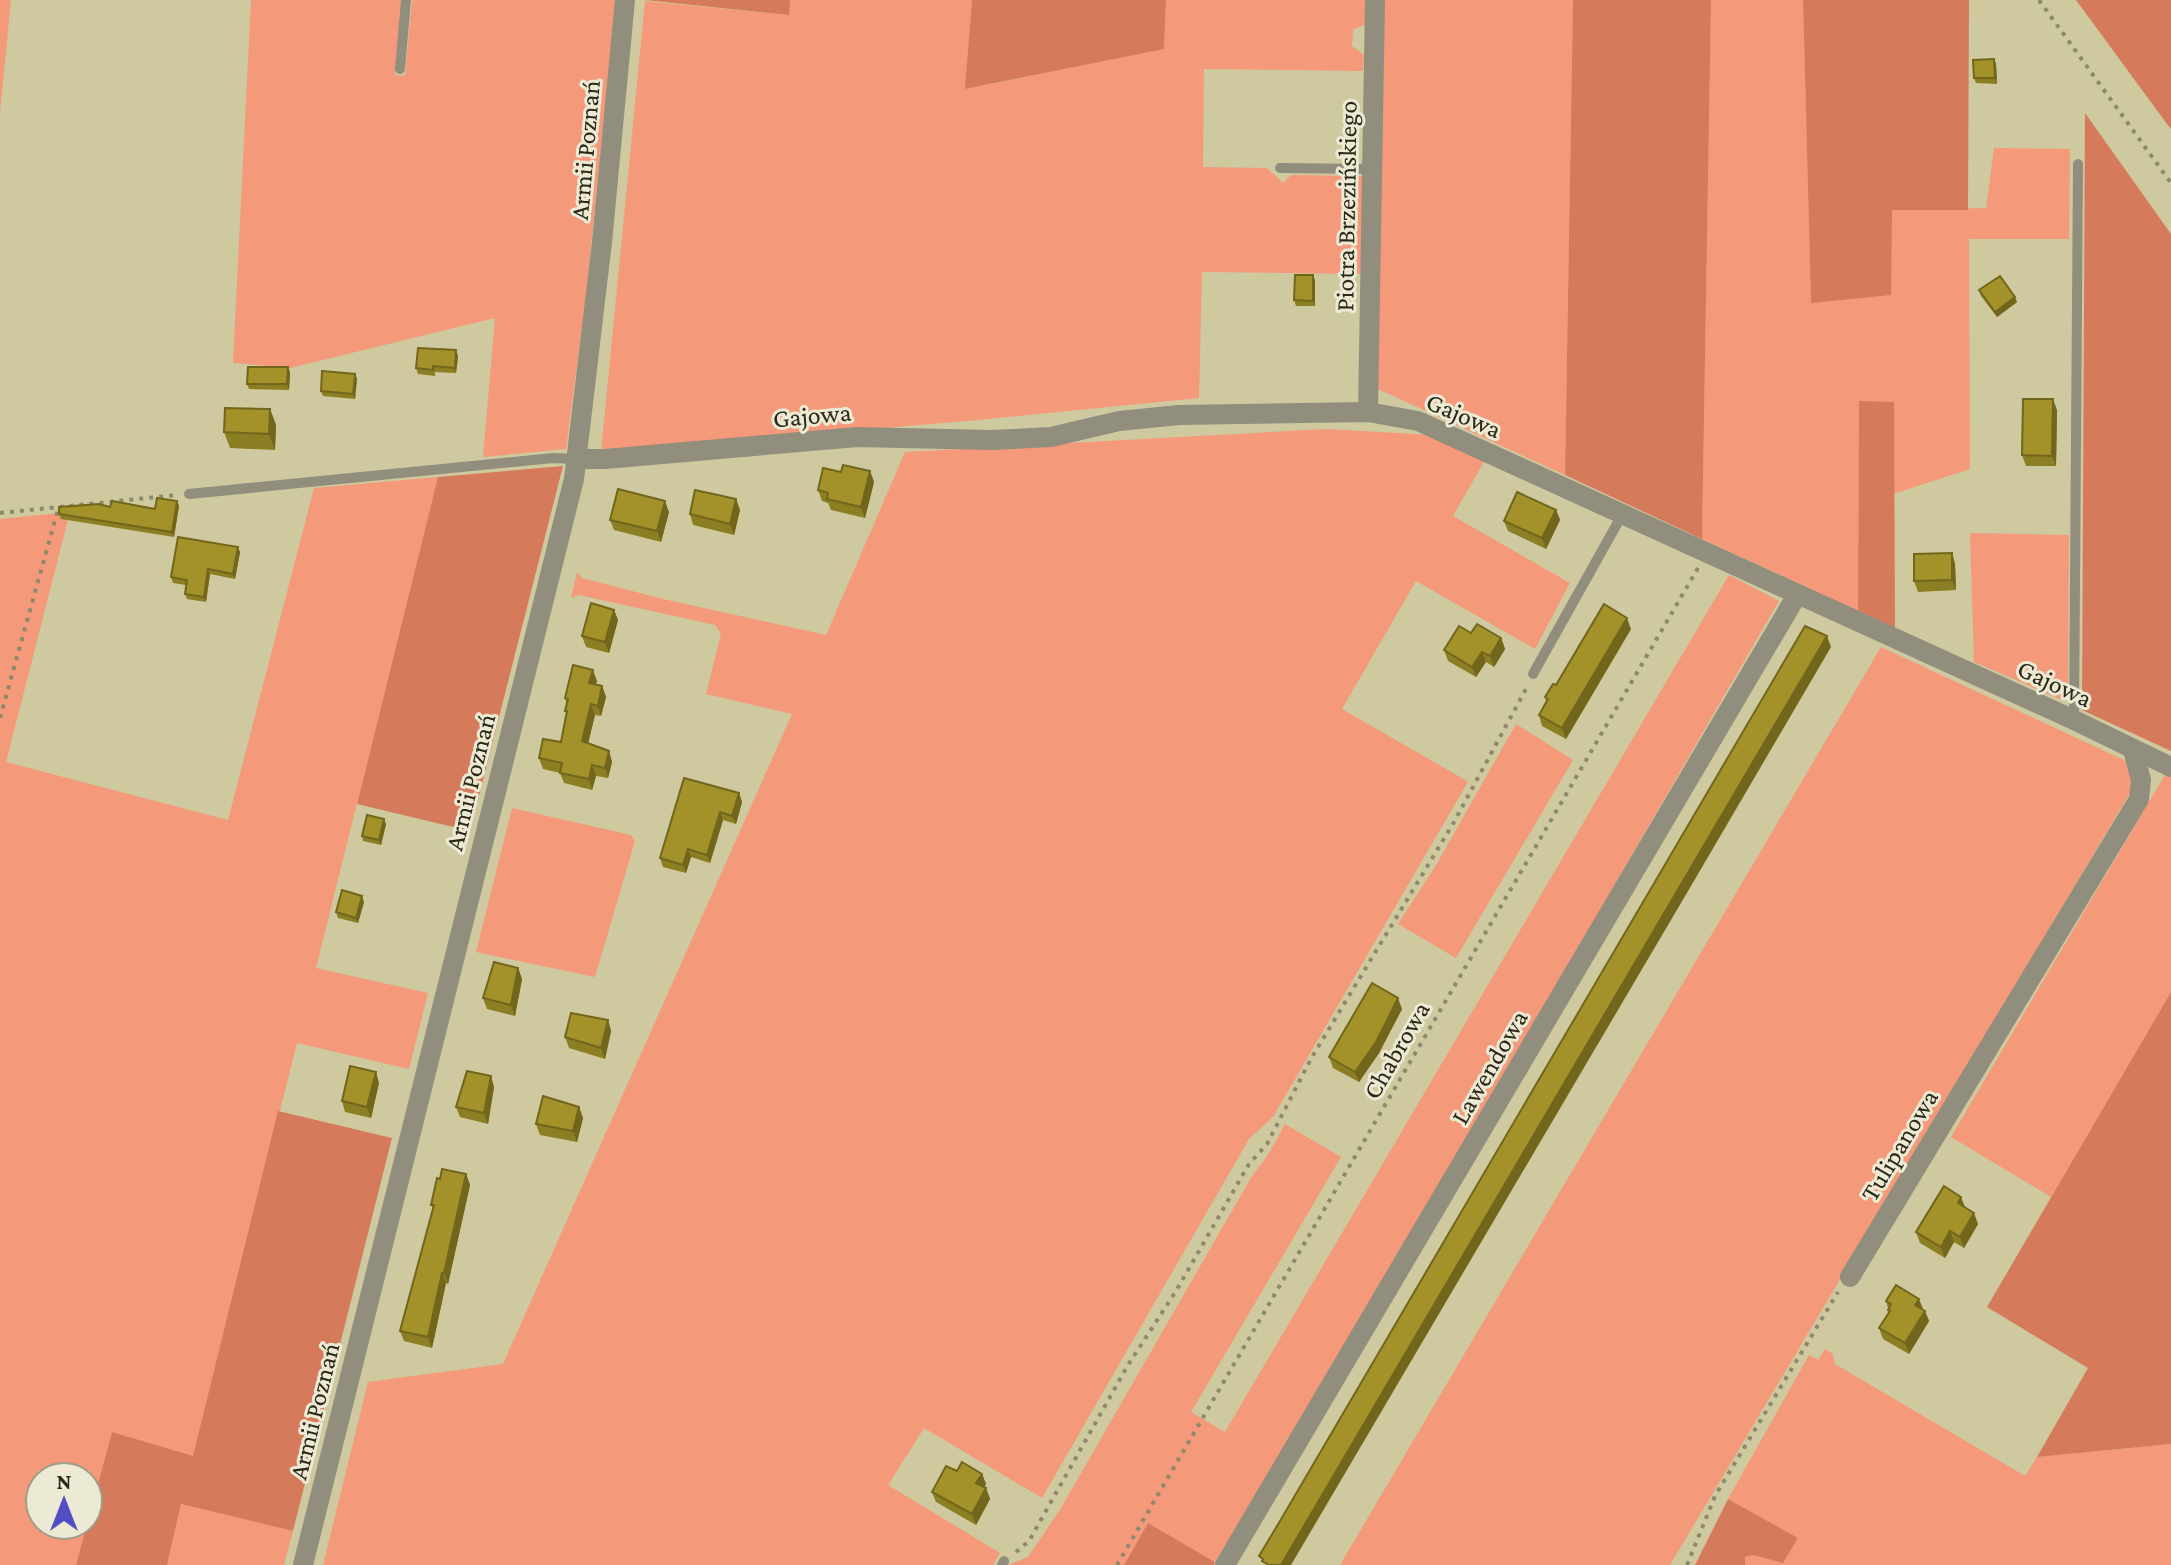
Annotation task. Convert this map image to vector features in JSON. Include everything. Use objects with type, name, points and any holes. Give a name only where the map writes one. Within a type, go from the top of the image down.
[{"type":"street","name":"Armii Poznań","points":[[303,1565],[578,459],[625,0]]},
{"type":"street","name":"Piotra Brzezińskiego","points":[[1368,412],[1375,0]]},
{"type":"street","name":"Gajowa","points":[[578,459],[857,437],[992,440],[1051,437],[1119,421],[1179,415],[1368,412],[1418,421],[2171,767]]},
{"type":"street","name":"Lawendowa","points":[[1225,1565],[1797,595]]},
{"type":"street","name":"Tulipanowa","points":[[1850,1277],[2139,799],[2141,780],[2133,750]]},
{"type":"lane","points":[[400,69],[406,0]]},
{"type":"lane","points":[[2074,720],[2078,164]]},
{"type":"lane","points":[[1280,168],[1372,169]]},
{"type":"lane","points":[[189,494],[553,458],[578,459]]},
{"type":"lane","points":[[1533,674],[1622,515]]},
{"type":"path","points":[[2039,0],[2171,183]]},
{"type":"path","points":[[0,513],[189,494]]},
{"type":"path","points":[[0,718],[59,506]]},
{"type":"path","name":"Chabrowa","points":[[1117,1565],[1706,554]]},
{"type":"path","points":[[1003,1563],[1029,1541],[1128,1365],[1176,1291],[1249,1164],[1267,1144],[1312,1057],[1454,822],[1533,674]]},
{"type":"path","points":[[1687,1565],[1715,1496],[1850,1277]]},
{"type":"shaded area","points":[[0,0],[11,0],[0,113]]},
{"type":"shaded area","points":[[251,0],[401,0],[395,75],[405,76],[412,0],[616,0],[586,296],[566,449],[483,457],[495,318],[290,368],[233,363]]},
{"type":"shaded area","points":[[645,0],[790,0],[789,15]]},
{"type":"shaded area","points":[[790,0],[972,0],[966,89],[1164,49],[1166,0],[1368,0],[1368,23],[1353,30],[1352,46],[1364,55],[1363,71],[1204,69],[1203,167],[1267,168],[1283,183],[1291,175],[1366,176],[1364,274],[1202,272],[1199,398],[601,452],[645,1],[788,15]]},
{"type":"shaded area","points":[[972,0],[1166,0],[1164,49],[965,89]]},
{"type":"shaded area","points":[[1384,0],[1573,0],[1565,475],[1378,389]]},
{"type":"shaded area","points":[[1573,0],[1711,0],[1702,539],[1565,475]]},
{"type":"shaded area","points":[[1711,0],[1803,0],[1811,303],[1891,210],[1986,208],[1994,148],[2070,149],[2069,239],[1969,239],[1970,469],[1893,494],[1894,403],[1859,402],[1858,611],[1702,539]]},
{"type":"shaded area","points":[[1803,0],[1969,0],[1968,210],[1892,210],[1891,295],[1811,303]]},
{"type":"shaded area","points":[[2076,0],[2171,0],[2171,129],[2167,124]]},
{"type":"shaded area","points":[[2085,113],[2171,234],[2171,751],[2082,710]]},
{"type":"shaded area","points":[[1859,401],[1894,402],[1895,628],[1858,611]]},
{"type":"shaded area","points":[[1327,429],[1432,435],[1485,460],[1453,516],[1570,583],[1535,649],[1416,581],[1342,709],[1468,782],[1273,1117],[1249,1139],[1042,1498],[924,1428],[888,1485],[1000,1553],[993,1565],[323,1565],[368,1382],[503,1364],[792,714],[706,694],[721,634],[715,625],[579,595],[571,598],[577,572],[582,578],[663,599],[826,635],[905,452]]},
{"type":"shaded area","points":[[563,466],[470,831],[357,804],[438,477]]},
{"type":"shaded area","points":[[438,477],[316,968],[428,993],[409,1069],[297,1043],[193,1457],[112,1432],[104,1461],[24,1461],[24,1541],[83,1541],[76,1565],[0,1565],[0,519],[70,512],[6,762],[228,820],[314,488]]},
{"type":"shaded area","points":[[1970,533],[2069,535],[2068,694],[2060,699],[1974,662]]},
{"type":"shaded area","points":[[1729,575],[1779,601],[1418,1224],[1215,1562],[1148,1523],[1124,1565],[1008,1565],[1028,1557],[1061,1508],[1285,1124],[1341,1157],[1191,1412],[1225,1432]]},
{"type":"shaded area","points":[[1881,647],[2126,761],[2133,780],[2131,791],[1670,1565],[1340,1565]]},
{"type":"shaded area","points":[[1516,724],[1573,760],[1456,958],[1398,924],[1435,867]]},
{"type":"shaded area","points":[[2166,773],[2171,775],[2171,992],[2051,1197],[1951,1137]]},
{"type":"shaded area","points":[[512,808],[631,835],[635,841],[595,977],[476,952]]},
{"type":"shaded area","points":[[2171,992],[2171,1444],[2037,1457],[2088,1368],[1987,1307]]},
{"type":"shaded area","points":[[278,1111],[392,1138],[293,1531],[181,1504],[167,1565],[76,1565],[82,1541],[104,1541],[104,1462],[112,1432],[193,1456]]},
{"type":"shaded area","points":[[1825,1349],[1833,1354],[1835,1364],[2025,1476],[2037,1457],[2171,1444],[2171,1565],[1745,1565],[1745,1557],[1753,1555],[1783,1563],[1798,1538],[1728,1499],[1809,1355],[1818,1360]]},
{"type":"shaded area","points":[[1728,1499],[1798,1538],[1783,1563],[1753,1555],[1745,1557],[1745,1565],[1695,1565]]},
{"type":"shaded area","points":[[181,1504],[293,1531],[284,1565],[167,1565]]},
{"type":"shaded area","points":[[1148,1523],[1215,1562],[1214,1565],[1124,1565]]},
{"type":"building","points":[[1994,59],[1995,78],[1974,78],[1973,60]]},
{"type":"building","points":[[1295,275],[1313,275],[1313,301],[1294,300]]},
{"type":"building","points":[[2000,276],[2015,297],[1995,312],[1979,290]]},
{"type":"building","points":[[418,348],[456,350],[455,368],[416,368]]},
{"type":"building","points":[[248,367],[288,367],[287,384],[247,384]]},
{"type":"building","points":[[322,371],[355,374],[353,394],[321,391]]},
{"type":"building","points":[[2023,399],[2053,399],[2052,456],[2022,455]]},
{"type":"building","points":[[225,408],[270,409],[269,434],[224,432]]},
{"type":"building","points":[[843,465],[870,471],[861,507],[827,499],[828,493],[818,490],[823,468],[841,472]]},
{"type":"building","points":[[618,489],[665,501],[657,531],[610,520]]},
{"type":"building","points":[[695,490],[736,499],[730,524],[690,514]]},
{"type":"building","points":[[1517,492],[1556,510],[1542,538],[1504,521]]},
{"type":"building","points":[[157,498],[177,501],[172,532],[59,514],[59,507],[99,504],[110,507],[112,501],[155,509]]},
{"type":"building","points":[[178,537],[238,547],[233,574],[208,569],[204,597],[185,594],[187,580],[171,577]]},
{"type":"building","points":[[1952,553],[1952,580],[1914,581],[1914,554]]},
{"type":"building","points":[[591,603],[614,610],[605,642],[582,636]]},
{"type":"building","points":[[1604,604],[1627,618],[1562,728],[1539,715],[1548,699],[1545,697],[1553,684],[1556,685]]},
{"type":"building","points":[[1477,624],[1501,638],[1490,656],[1482,652],[1472,667],[1444,650],[1459,626],[1471,633]]},
{"type":"building","points":[[1805,626],[1827,636],[1281,1565],[1269,1565],[1262,1561],[1259,1556]]},
{"type":"building","points":[[573,665],[593,670],[589,683],[602,686],[598,706],[591,704],[582,741],[609,751],[605,768],[592,765],[589,779],[560,773],[562,763],[539,758],[543,739],[561,742],[567,711],[568,699],[565,698]]},
{"type":"building","points":[[684,778],[739,793],[732,816],[720,812],[707,855],[688,849],[683,865],[660,858]]},
{"type":"building","points":[[367,815],[384,819],[379,840],[362,836]]},
{"type":"building","points":[[342,890],[362,896],[356,918],[336,912]]},
{"type":"building","points":[[494,962],[518,968],[511,1005],[483,998]]},
{"type":"building","points":[[1372,983],[1398,998],[1376,1042],[1355,1072],[1329,1057]]},
{"type":"building","points":[[571,1013],[608,1020],[601,1048],[565,1037]]},
{"type":"building","points":[[350,1066],[376,1072],[367,1107],[342,1101]]},
{"type":"building","points":[[467,1071],[491,1076],[484,1113],[456,1107]]},
{"type":"building","points":[[543,1096],[579,1107],[573,1131],[536,1124]]},
{"type":"building","points":[[442,1169],[466,1174],[428,1337],[400,1331],[434,1205],[431,1205],[437,1178],[440,1179]]},
{"type":"building","points":[[1944,1186],[1961,1197],[1958,1203],[1974,1213],[1960,1237],[1950,1231],[1941,1247],[1916,1232]]},
{"type":"building","points":[[1896,1285],[1919,1299],[1915,1305],[1925,1311],[1905,1343],[1879,1328],[1890,1311],[1891,1304],[1886,1301]]},
{"type":"building","points":[[962,1462],[982,1474],[976,1483],[986,1488],[972,1514],[932,1492],[946,1466],[957,1471]]}]
